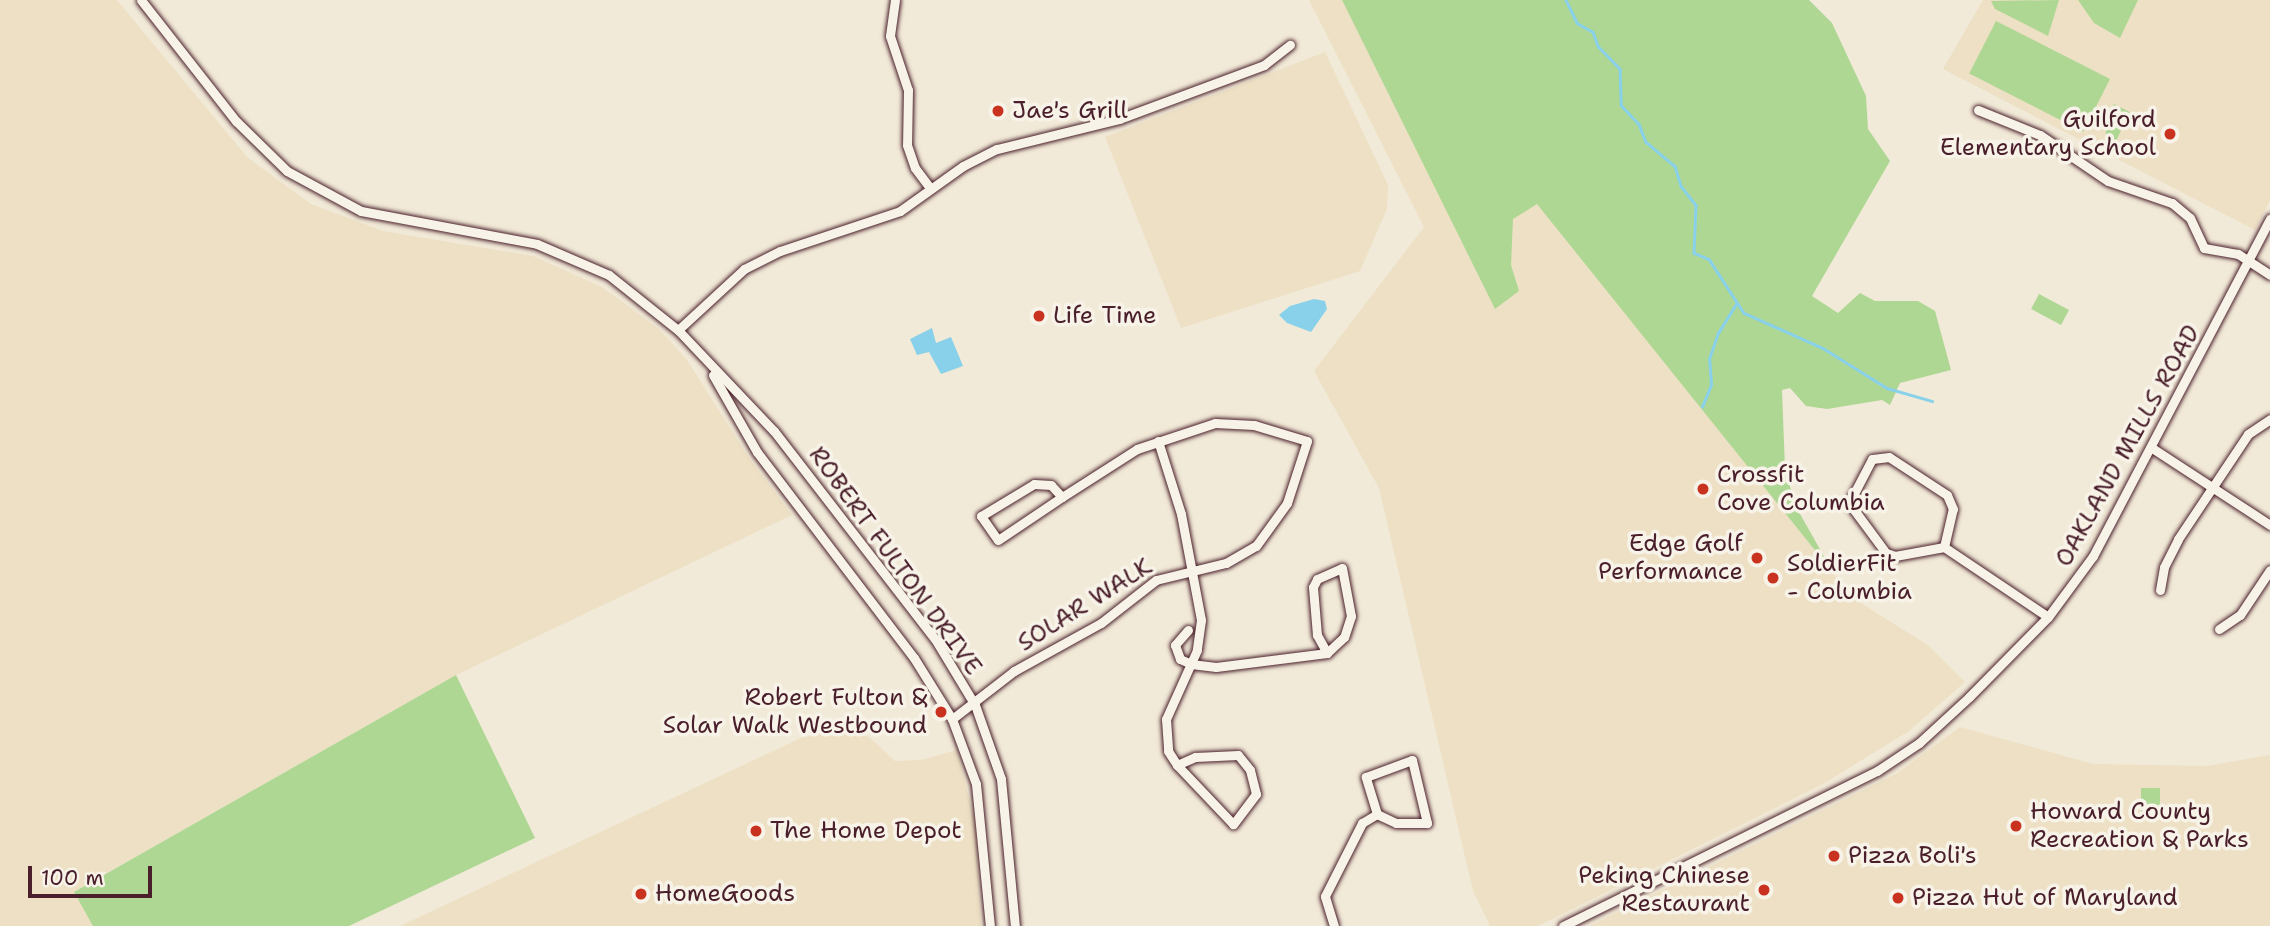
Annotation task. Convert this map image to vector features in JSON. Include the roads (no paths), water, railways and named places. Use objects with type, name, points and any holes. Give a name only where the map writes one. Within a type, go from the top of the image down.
[{"type":"street","name":"ROBERT FULTON DRIVE","points":[[141,0],[252,140],[304,183],[340,202],[385,217],[513,238],[564,253],[625,286],[678,330],[711,370],[793,455],[935,639],[975,705],[1001,779],[1015,926]]},
{"type":"street","points":[[895,0],[890,36],[908,90],[907,145],[915,168],[930,188]]},
{"type":"street","points":[[678,330],[744,269],[780,251],[872,223],[911,204],[930,188],[997,149],[1119,119],[1264,65],[1290,45]]},
{"type":"street","points":[[1978,110],[2040,135],[2108,181],[2172,203],[2190,218],[2204,248],[2224,248],[2270,275]]},
{"type":"street","name":"OAKLAND MILLS ROAD","points":[[1563,926],[1894,761],[1960,705],[2048,617],[2093,556],[2270,219]]},
{"type":"street","name":"ROBERT FULTON DRIVE","points":[[711,370],[757,452],[920,666],[952,719],[976,784],[990,926]]},
{"type":"street","points":[[2160,590],[2169,555],[2248,435],[2270,419]]},
{"type":"street","name":"SOLAR WALK","points":[[952,719],[975,705],[1014,671],[1101,624],[1147,585],[1193,569],[1235,559],[1265,538],[1287,503],[1307,441],[1240,422],[1215,423],[1158,441]]},
{"type":"street","points":[[1062,497],[1051,485],[1034,484],[981,516],[998,540],[1062,497],[1158,441],[1193,569],[1201,634],[1191,664],[1166,719],[1168,751],[1177,765],[1233,824],[1256,794],[1250,770],[1238,755],[1195,757],[1177,765]]},
{"type":"street","points":[[2152,448],[2270,525]]},
{"type":"street","points":[[1944,547],[1953,509],[1947,495],[1889,457],[1872,459],[1849,503],[1879,544],[1895,556],[1944,547],[2048,617]]},
{"type":"street","points":[[1188,630],[1175,645],[1180,659],[1191,664],[1216,667],[1327,653],[1344,638],[1351,616],[1342,568],[1317,579],[1313,587],[1317,635],[1327,653]]},
{"type":"street","points":[[2219,629],[2240,615],[2270,570]]},
{"type":"street","points":[[1412,760],[1427,823],[1396,822],[1377,814],[1366,777],[1412,760]]},
{"type":"street","points":[[1334,926],[1325,896],[1362,823],[1377,814]]},
{"type":"water","points":[[1314,299],[1325,301],[1327,309],[1311,332],[1287,323],[1279,315],[1290,306]]},
{"type":"water","points":[[932,328],[936,343],[951,337],[963,366],[941,374],[929,352],[917,355],[910,339]]},
{"type":"waterway","points":[[1566,0],[1577,23],[1593,32],[1598,46],[1620,69],[1621,105],[1639,124],[1646,142],[1675,166],[1681,186],[1696,205],[1694,253],[1709,259],[1744,313],[1823,348],[1887,388],[1932,401]]},
{"type":"waterway","points":[[1702,407],[1711,385],[1709,359],[1718,333],[1736,304]]},
{"type":"place","name":"Jae's Grill","points":[[998,111]]},
{"type":"place","name":"Guilford Elementary School","points":[[2170,134]]},
{"type":"place","name":"Life Time","points":[[1039,316]]},
{"type":"place","name":"Crossfit Cove Columbia","points":[[1703,489]]},
{"type":"place","name":"Edge Golf Performance","points":[[1757,558]]},
{"type":"place","name":"SoldierFit - Columbia","points":[[1773,578]]},
{"type":"place","name":"Robert Fulton & Solar Walk Westbound","points":[[941,712]]},
{"type":"place","name":"Howard County Recreation & Parks","points":[[2016,826]]},
{"type":"place","name":"The Home Depot","points":[[756,831]]},
{"type":"place","name":"Pizza Boli's","points":[[1834,856]]},
{"type":"place","name":"Peking Chinese Restaurant","points":[[1764,890]]},
{"type":"place","name":"HomeGoods","points":[[641,894]]},
{"type":"place","name":"Pizza Hut of Maryland","points":[[1898,898]]}]
